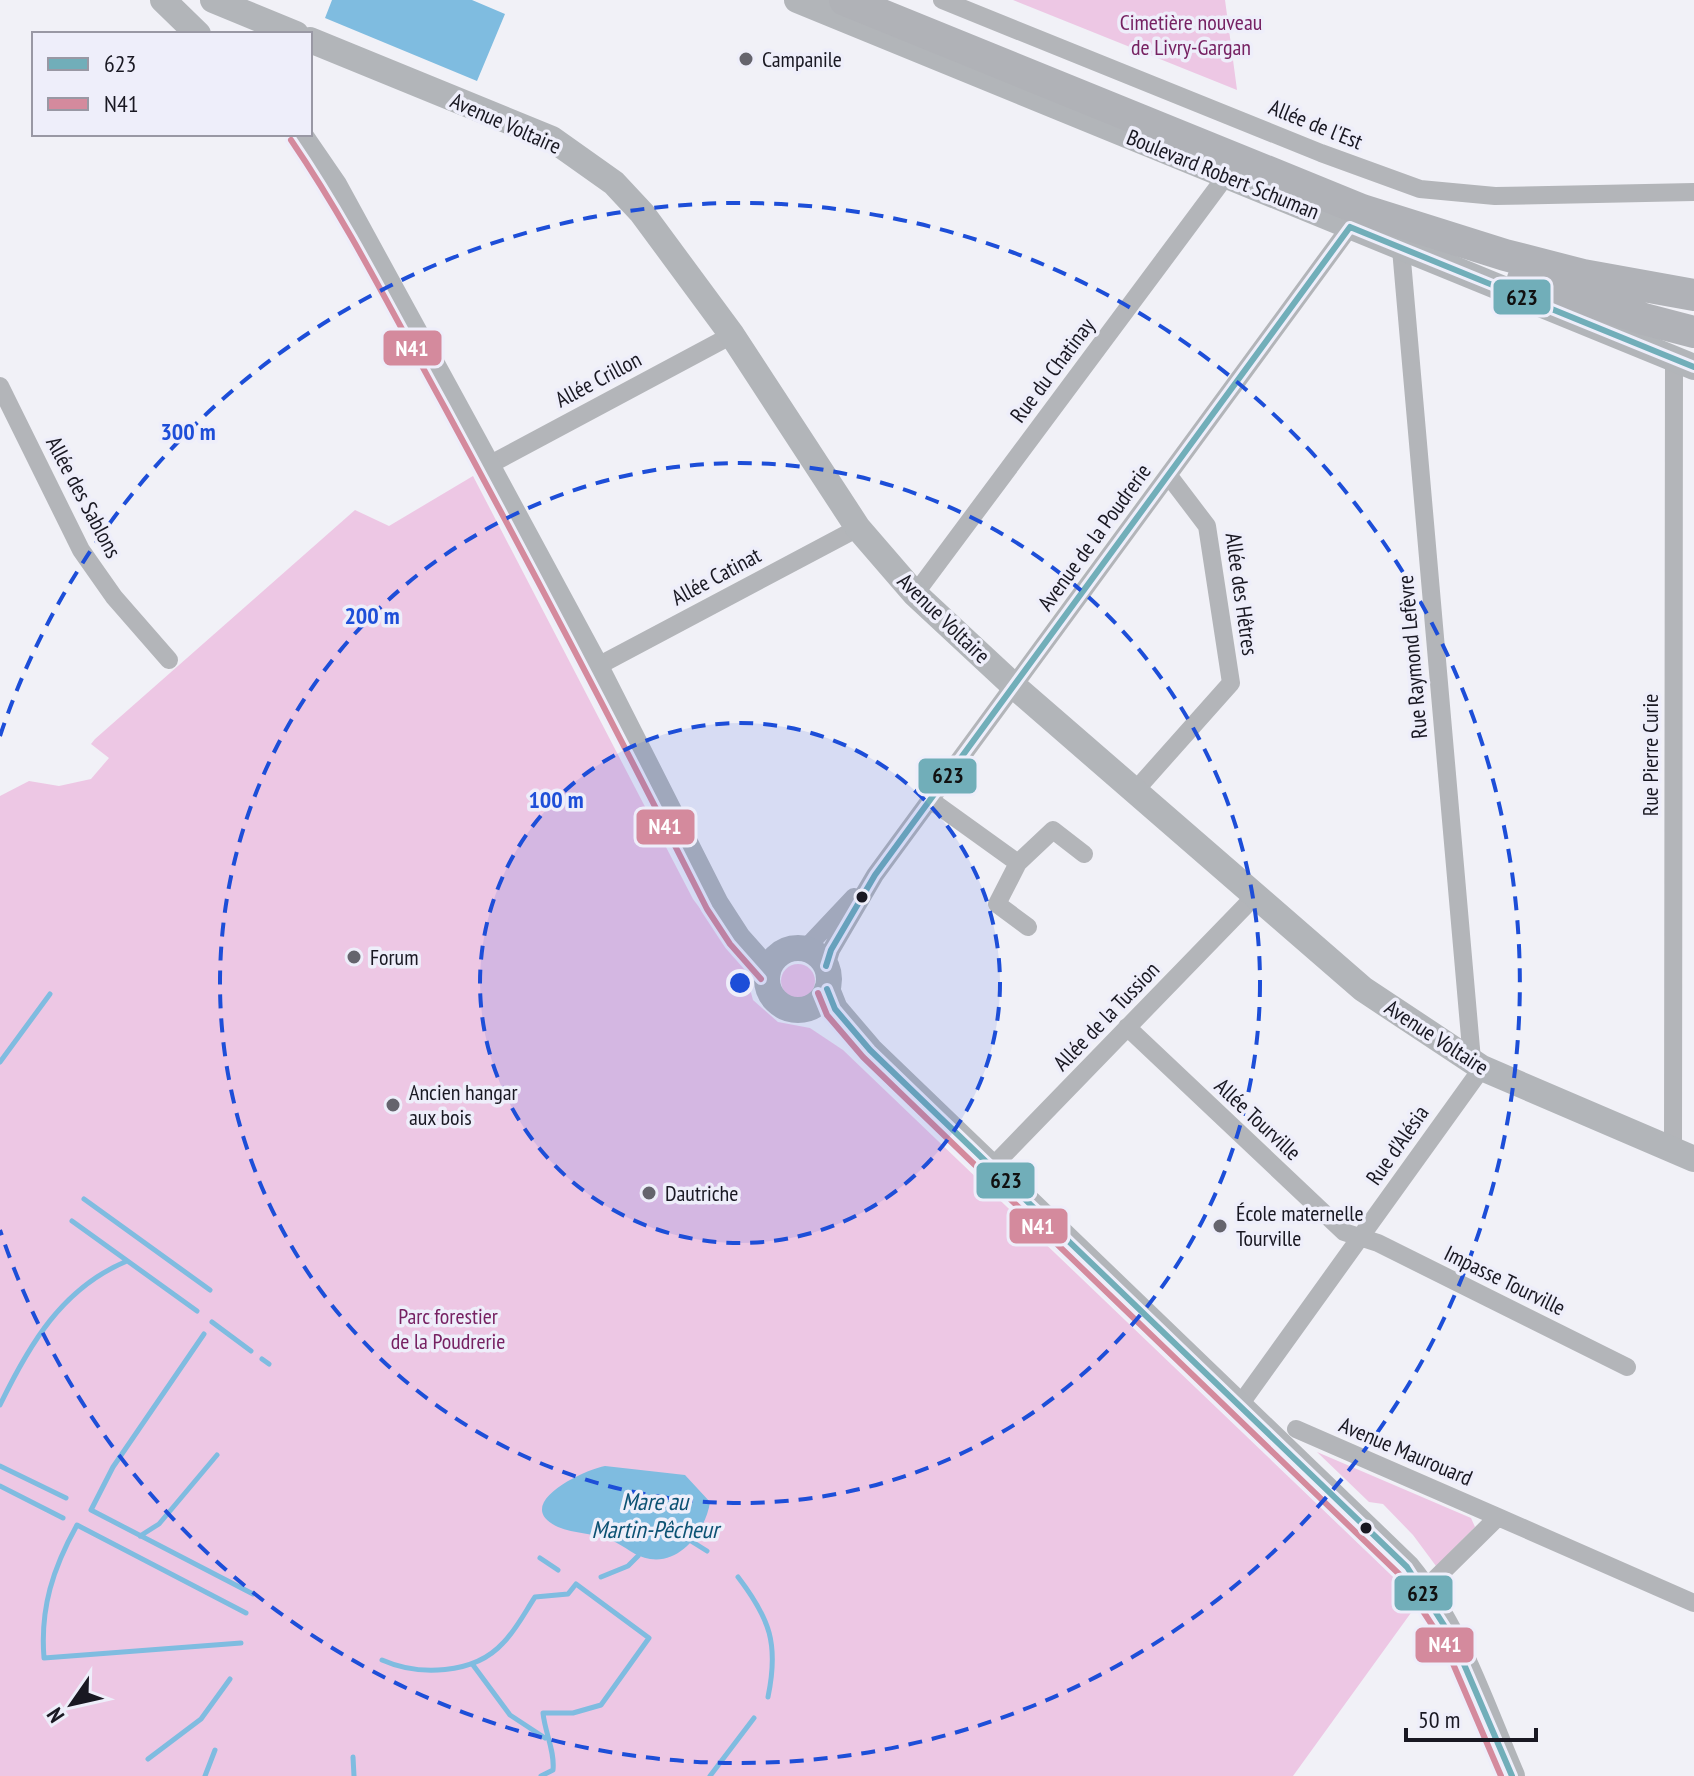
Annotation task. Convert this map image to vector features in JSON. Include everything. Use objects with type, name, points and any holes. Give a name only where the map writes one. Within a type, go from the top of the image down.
[{"type":"highway","points":[[845,0],[1272,175],[1428,232],[1583,275],[1694,295]]},
{"type":"highway","points":[[893,0],[1278,156],[1420,209],[1585,257],[1694,277]]},
{"type":"highway","points":[[1428,232],[1446,249],[1487,266],[1630,315],[1694,332]]},
{"type":"street","points":[[213,0],[291,32]]},
{"type":"street","name":"Boulevard Robert Schuman","points":[[797,0],[1684,364]]},
{"type":"street","name":"Allée de l'Est","points":[[942,0],[1333,158],[1420,189],[1495,196],[1693,193]]},
{"type":"street","points":[[171,3],[196,32]]},
{"type":"street","name":"Avenue Voltaire","points":[[312,41],[552,139],[614,183],[642,213],[732,335],[858,528],[915,594],[1015,687],[1363,989],[1477,1064],[1684,1154]]},
{"type":"street","points":[[300,136],[334,185],[596,667],[727,923],[768,972]]},
{"type":"street","name":"Rue du Chatinay","points":[[915,594],[1226,176]]},
{"type":"street","name":"Avenue de la Poudrerie","points":[[826,977],[831,950],[875,875],[1350,227]]},
{"type":"street","name":"Rue Raymond Lefèvre","points":[[1401,249],[1477,1064]]},
{"type":"street","name":"Allée Crillon","points":[[487,466],[732,335]]},
{"type":"street","name":"Rue Pierre Curie","points":[[1684,364],[1684,1154]]},
{"type":"street","name":"Allée des Sablons","points":[[0,386],[81,550],[114,597],[169,660]]},
{"type":"street","name":"Allée des Hêtres","points":[[1134,792],[1231,683],[1207,526],[1169,476]]},
{"type":"street","name":"Allée Catinat","points":[[596,667],[858,528]]},
{"type":"street","points":[[929,799],[1018,863]]},
{"type":"street","points":[[1028,927],[997,904],[1018,863],[1053,830],[1084,854]]},
{"type":"street","points":[[697,862],[753,931],[775,947],[817,955],[835,1009],[870,1050],[1407,1567],[1425,1589],[1468,1669],[1512,1776]]},
{"type":"street","name":"Avenue de la Poudrerie","points":[[796,950],[875,875]]},
{"type":"street","name":"Allée de la Tussion","points":[[992,1167],[1254,897]]},
{"type":"street","points":[[796,950],[773,961],[768,972],[769,988],[780,1004],[793,1010],[816,1004],[826,977]]},
{"type":"street","points":[[806,1009],[870,1050]]},
{"type":"street","name":"Allée Tourville","points":[[1127,1027],[1334,1224],[1362,1238]]},
{"type":"street","name":"Rue d'Alésia","points":[[1239,1406],[1362,1238],[1477,1064]]},
{"type":"street","name":"Impasse Tourville","points":[[1362,1238],[1378,1243],[1627,1367]]},
{"type":"street","name":"Avenue Maurouard","points":[[1296,1429],[1694,1602]]},
{"type":"street","points":[[1425,1589],[1498,1517]]},
{"type":"green space","name":"Cimetière nouveau de Livry-Gargan","points":[[1013,0],[1225,0],[1237,90]]},
{"type":"green space","name":"Parc forestier de la Poudrerie","points":[[473,476],[693,899],[744,967],[753,1000],[778,1022],[810,1028],[843,1050],[1411,1594],[1413,1610],[1293,1776],[0,1776],[0,796],[29,781],[59,786],[91,779],[109,758],[91,744],[95,739],[355,510],[389,526]]},
{"type":"green space","points":[[798,964],[810,969],[815,981],[810,993],[798,998],[786,993],[781,981],[786,969]]},
{"type":"green space","points":[[1317,1452],[1471,1518],[1475,1527],[1436,1566],[1413,1535],[1383,1504],[1369,1502]]},
{"type":"water","points":[[332,0],[472,0],[505,14],[477,81],[325,18]]},
{"type":"water","name":"Mare au Martin-Pêcheur","points":[[605,1466],[685,1475],[710,1502],[698,1533],[672,1556],[650,1559],[605,1538],[558,1527],[545,1518],[542,1509],[555,1490],[582,1474]]},
{"type":"waterway","points":[[0,1062],[50,994]]},
{"type":"waterway","points":[[84,1199],[210,1290]]},
{"type":"waterway","points":[[72,1221],[197,1311]]},
{"type":"waterway","points":[[0,1405],[23,1361],[50,1321],[84,1286],[127,1261]]},
{"type":"waterway","points":[[212,1322],[251,1351]]},
{"type":"waterway","points":[[204,1334],[113,1467],[91,1510],[253,1594]]},
{"type":"waterway","points":[[262,1359],[269,1364]]},
{"type":"waterway","points":[[140,1536],[159,1524],[217,1455]]},
{"type":"waterway","points":[[0,1466],[66,1498]]},
{"type":"waterway","points":[[0,1486],[63,1518]]},
{"type":"waterway","points":[[241,1643],[44,1658],[46,1605],[61,1557],[77,1525],[246,1613]]},
{"type":"waterway","points":[[691,1541],[707,1551]]},
{"type":"waterway","points":[[601,1577],[628,1566],[638,1556]]},
{"type":"waterway","points":[[540,1558],[558,1570]]},
{"type":"waterway","points":[[738,1577],[758,1606],[769,1633],[772,1662],[768,1697]]},
{"type":"waterway","points":[[382,1660],[412,1669],[428,1670],[445,1670],[477,1661],[491,1654],[508,1638],[535,1597],[568,1594],[576,1584],[649,1638],[601,1705],[573,1713],[543,1713],[553,1770],[541,1776]]},
{"type":"waterway","points":[[473,1665],[510,1715],[545,1738]]},
{"type":"waterway","points":[[148,1759],[201,1719],[230,1679]]},
{"type":"waterway","points":[[710,1776],[754,1718]]},
{"type":"waterway","points":[[205,1776],[215,1750]]},
{"type":"waterway","points":[[353,1757],[354,1776]]},
{"type":"transit line","name":"N41","points":[[291,140],[352,238],[445,408],[578,657],[707,909],[730,944],[761,979]]},
{"type":"transit line","name":"623","points":[[1350,227],[1694,367]]},
{"type":"transit line","name":"623","points":[[826,966],[831,950],[875,875],[1350,227]]},
{"type":"transit line","name":"623","points":[[827,989],[835,1009],[870,1050],[1407,1567],[1454,1641],[1512,1776]]},
{"type":"transit line","name":"N41","points":[[818,993],[827,1015],[863,1057],[1399,1574],[1445,1645],[1501,1776]]},
{"type":"place","name":"Campanile","points":[[746,59]]},
{"type":"place","name":"Forum","points":[[354,957]]},
{"type":"place","name":"Ancien hangar aux bois","points":[[393,1105]]},
{"type":"place","name":"Dautriche","points":[[649,1193]]},
{"type":"place","name":"École maternelle Tourville","points":[[1220,1226]]}]
